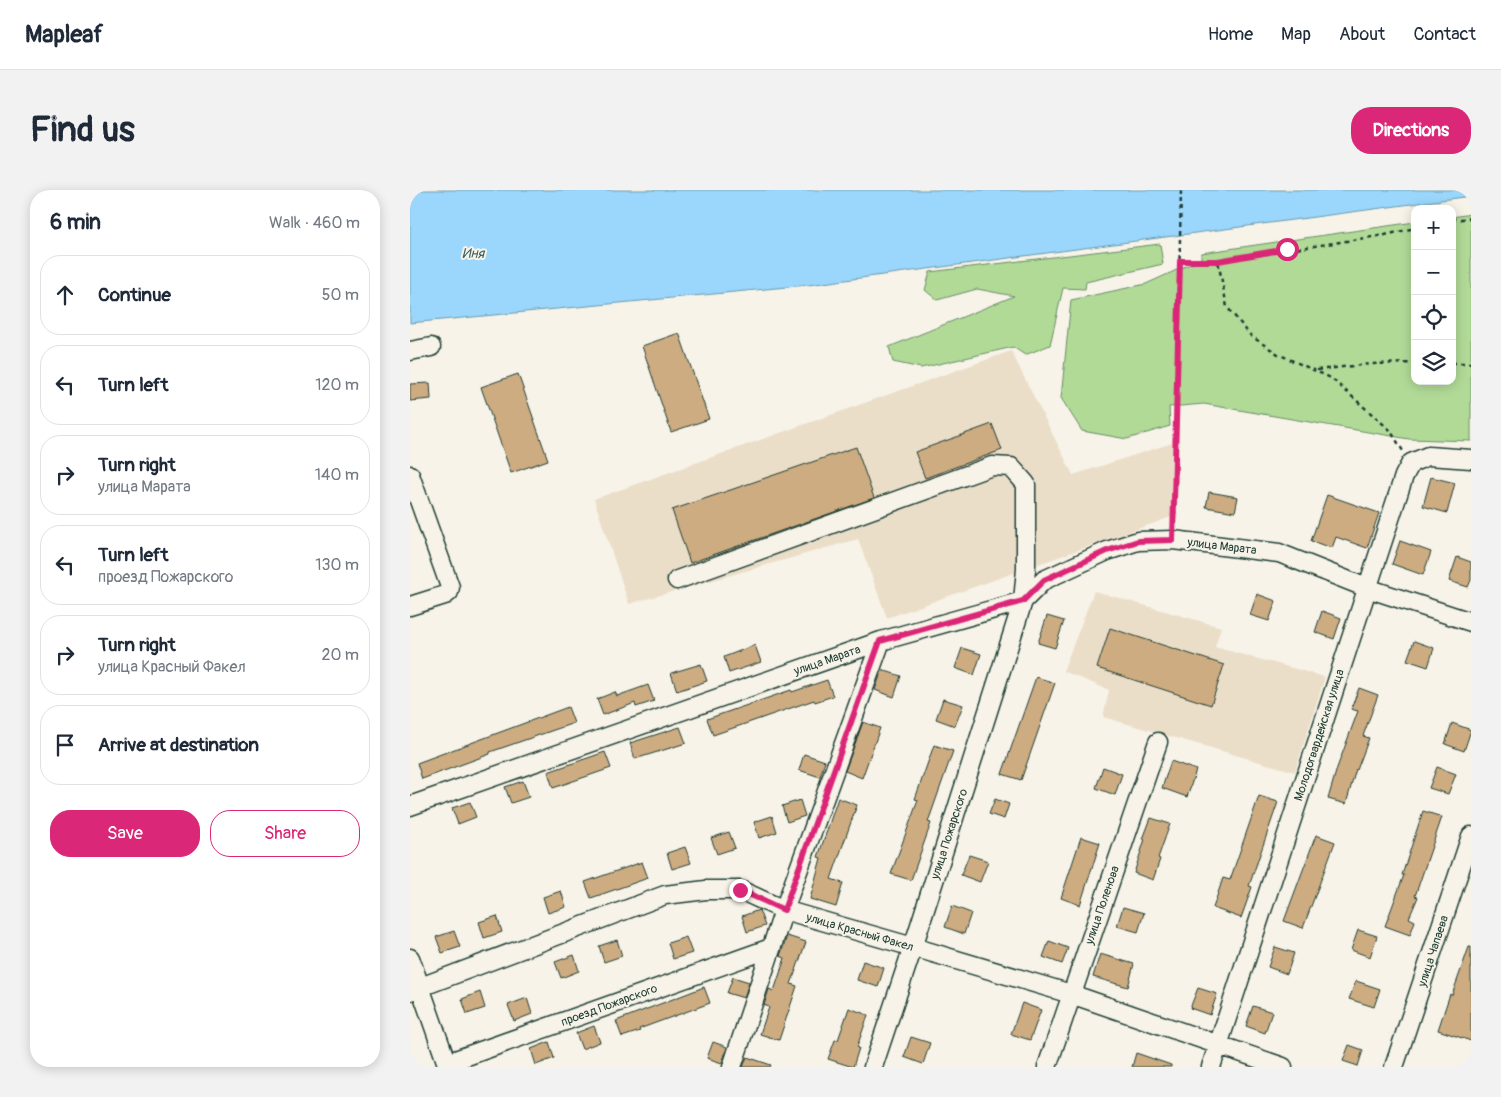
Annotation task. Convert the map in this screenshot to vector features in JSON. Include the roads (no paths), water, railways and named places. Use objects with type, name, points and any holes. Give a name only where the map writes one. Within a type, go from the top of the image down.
[{"type":"street","points":[[410,351],[431,348]]},
{"type":"street","name":"Молодогвардейская улица","points":[[1211,1067],[1404,476],[1411,463],[1428,456],[1471,459]]},
{"type":"street","points":[[677,580],[992,466],[1011,466],[1026,484],[1026,569],[1023,601]]},
{"type":"street","points":[[410,475],[450,587],[450,592],[445,595],[410,606]]},
{"type":"street","name":"улица Марата","points":[[410,806],[880,641],[1023,601],[1044,580],[1107,551],[1138,541],[1173,540],[1279,553],[1367,588],[1471,622]]},
{"type":"street","name":"улица Пожарского","points":[[873,1067],[1023,601]]},
{"type":"street","points":[[732,1067],[784,910],[880,641]]},
{"type":"street","name":"улица Поленова","points":[[1046,1067],[1158,742]]},
{"type":"street","name":"улица Чапаева","points":[[1394,1067],[1471,836]]},
{"type":"street","name":"улица Красный Факел","points":[[415,989],[664,895],[706,890],[740,890],[784,910],[913,946],[1071,994],[1283,1067]]},
{"type":"street","name":"проезд Пожарского","points":[[448,1065],[771,948]]},
{"type":"street","points":[[410,958],[415,989],[448,1065]]},
{"type":"water","name":"Иня","points":[[410,190],[1471,190],[1471,196],[808,285],[410,323]]}]
